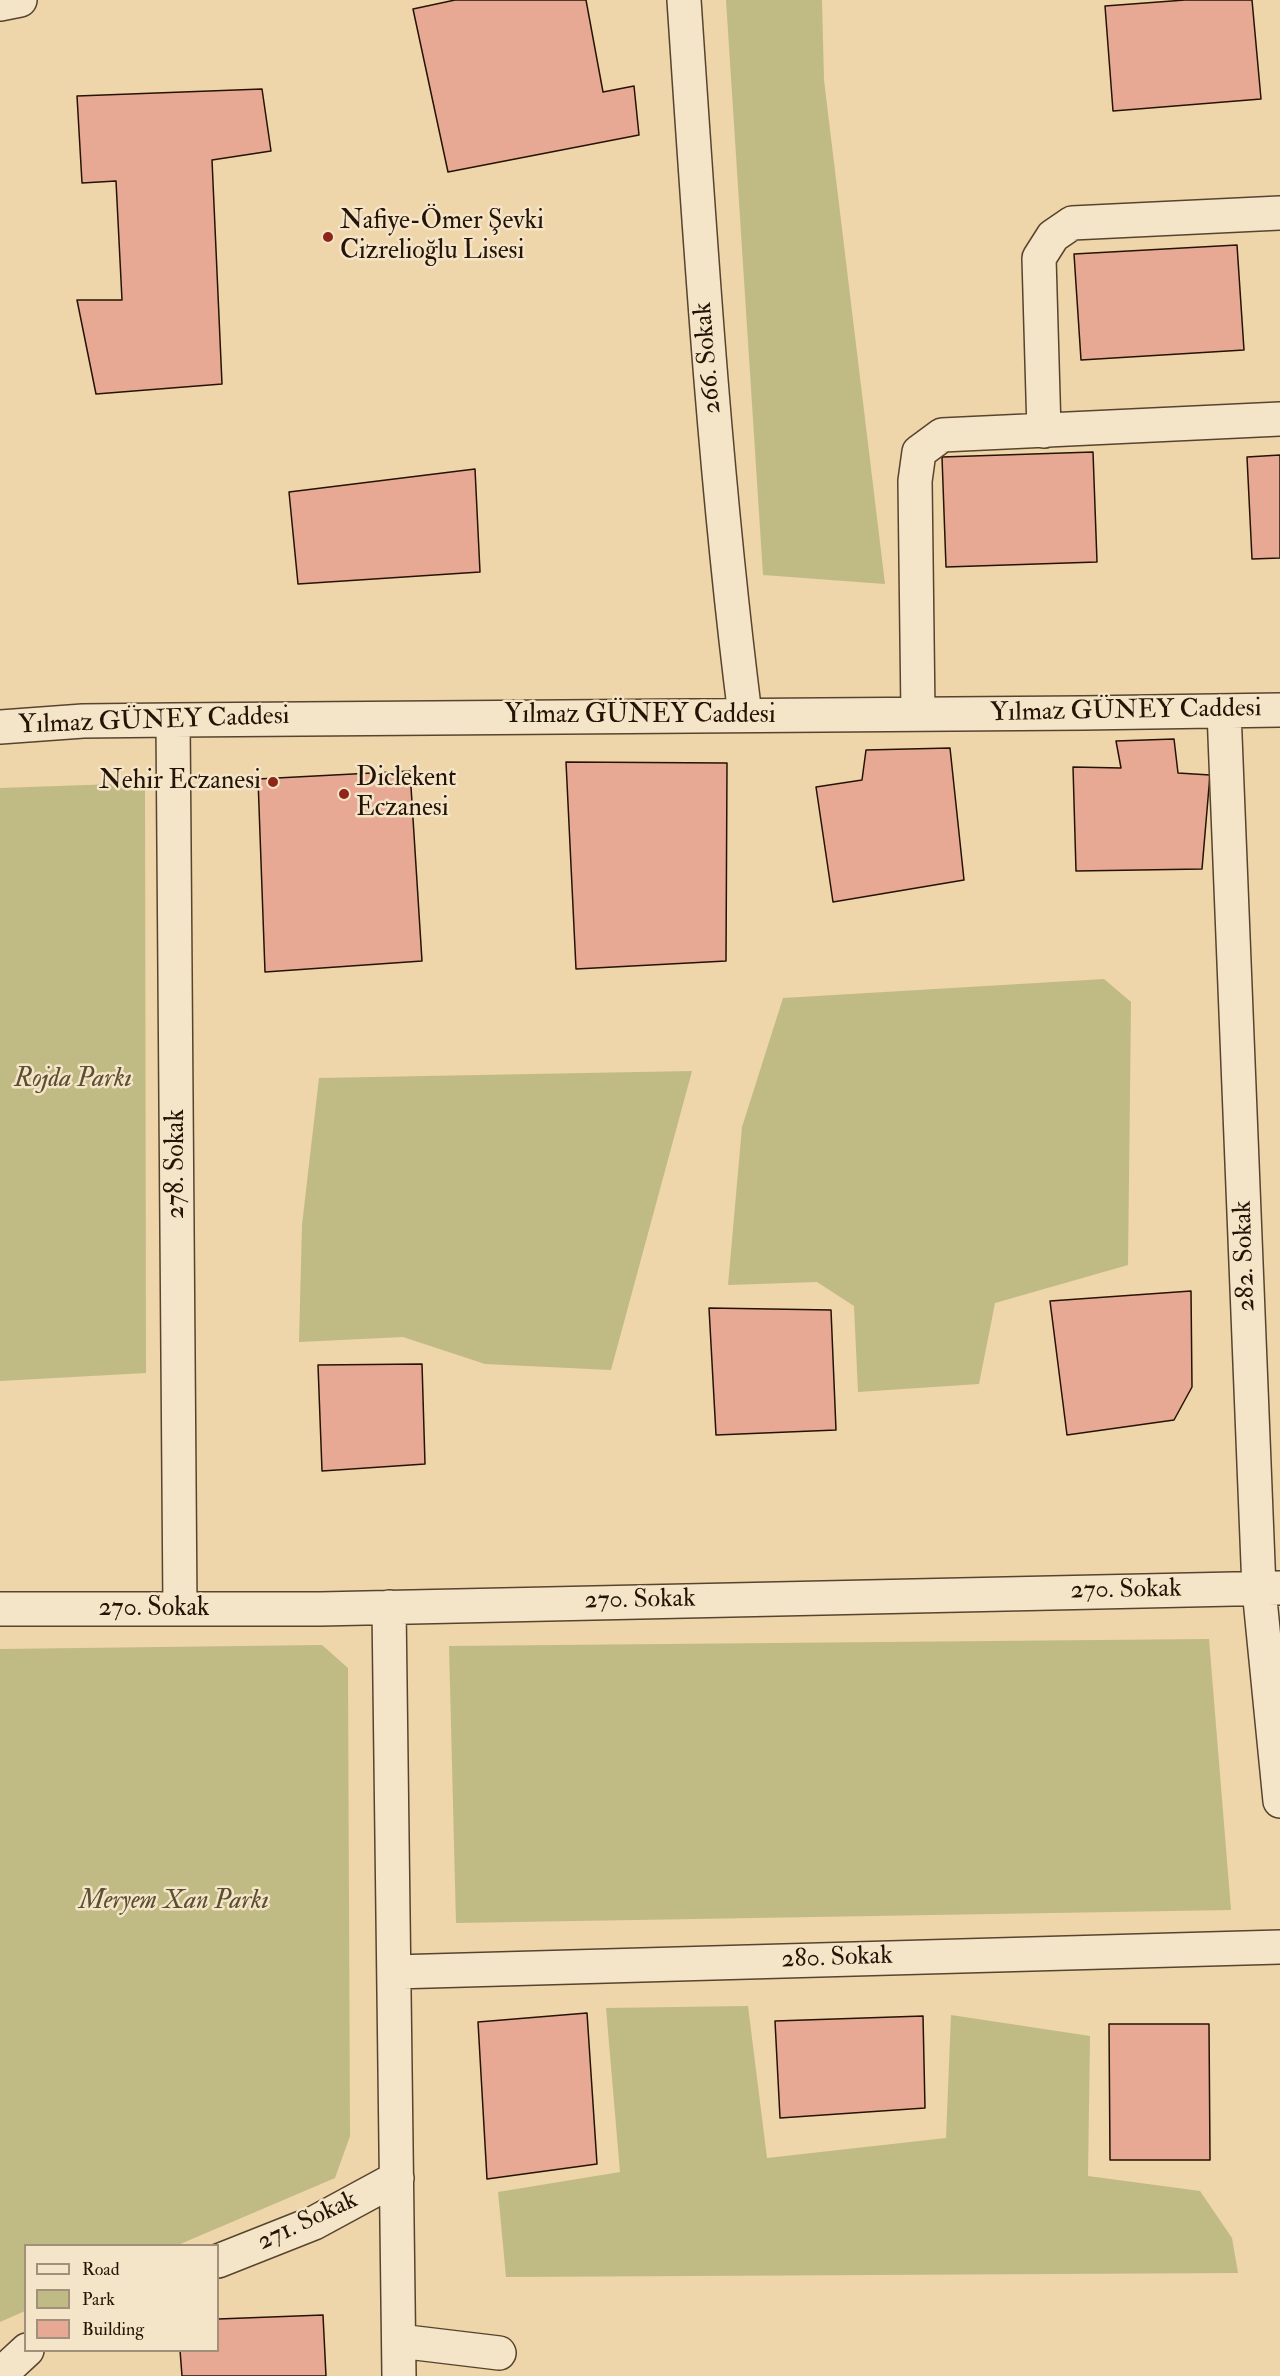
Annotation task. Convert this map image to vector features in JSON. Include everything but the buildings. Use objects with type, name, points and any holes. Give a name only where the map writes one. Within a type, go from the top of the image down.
[{"type":"street","points":[[0,4],[20,0]]},
{"type":"street","name":"266. Sokak","points":[[684,0],[704,292],[732,613],[745,715]]},
{"type":"street","points":[[1044,431],[1039,258],[1044,246],[1053,236],[1072,223],[1280,213]]},
{"type":"street","points":[[918,714],[915,482],[919,452],[942,435],[1280,419]]},
{"type":"street","name":"Yılmaz GÜNEY Caddesi","points":[[0,727],[83,721],[1280,710]]},
{"type":"street","name":"282. Sokak","points":[[1224,711],[1280,1801]]},
{"type":"street","name":"278. Sokak","points":[[173,720],[180,1609]]},
{"type":"street","name":"270. Sokak","points":[[0,1609],[389,1607],[1270,1589]]},
{"type":"street","points":[[389,1607],[399,2376]]},
{"type":"street","name":"280. Sokak","points":[[394,1972],[1280,1947]]},
{"type":"street","name":"271. Sokak","points":[[219,2261],[314,2223],[397,2178]]},
{"type":"street","points":[[399,2341],[499,2354]]},
{"type":"street","points":[[0,2375],[25,2352]]},
{"type":"green space","points":[[726,0],[822,0],[824,80],[885,584],[763,575]]},
{"type":"green space","name":"Rojda Parkı","points":[[145,783],[146,1373],[0,1381],[0,788]]},
{"type":"green space","points":[[1104,979],[1131,1002],[1128,1265],[995,1303],[979,1384],[858,1392],[854,1306],[817,1282],[728,1285],[742,1127],[783,998]]},
{"type":"green space","points":[[692,1071],[611,1370],[485,1364],[403,1337],[299,1342],[302,1225],[319,1078]]},
{"type":"green space","points":[[1209,1639],[1231,1910],[456,1923],[449,1646]]},
{"type":"green space","name":"Meryem Xan Parkı","points":[[322,1645],[348,1668],[350,2136],[335,2178],[180,2244],[24,2244],[24,2311],[0,2322],[0,1649]]},
{"type":"green space","points":[[748,2006],[767,2158],[946,2138],[951,2015],[1090,2036],[1088,2176],[1200,2191],[1232,2238],[1238,2273],[506,2277],[498,2192],[620,2172],[606,2008]]},
{"type":"place","name":"Nafiye-Ömer Şevki Cizrelioğlu Lisesi","points":[[328,237]]},
{"type":"place","name":"Nehir Eczanesi","points":[[273,782]]},
{"type":"place","name":"Diclekent Eczanesi","points":[[344,794]]}]
